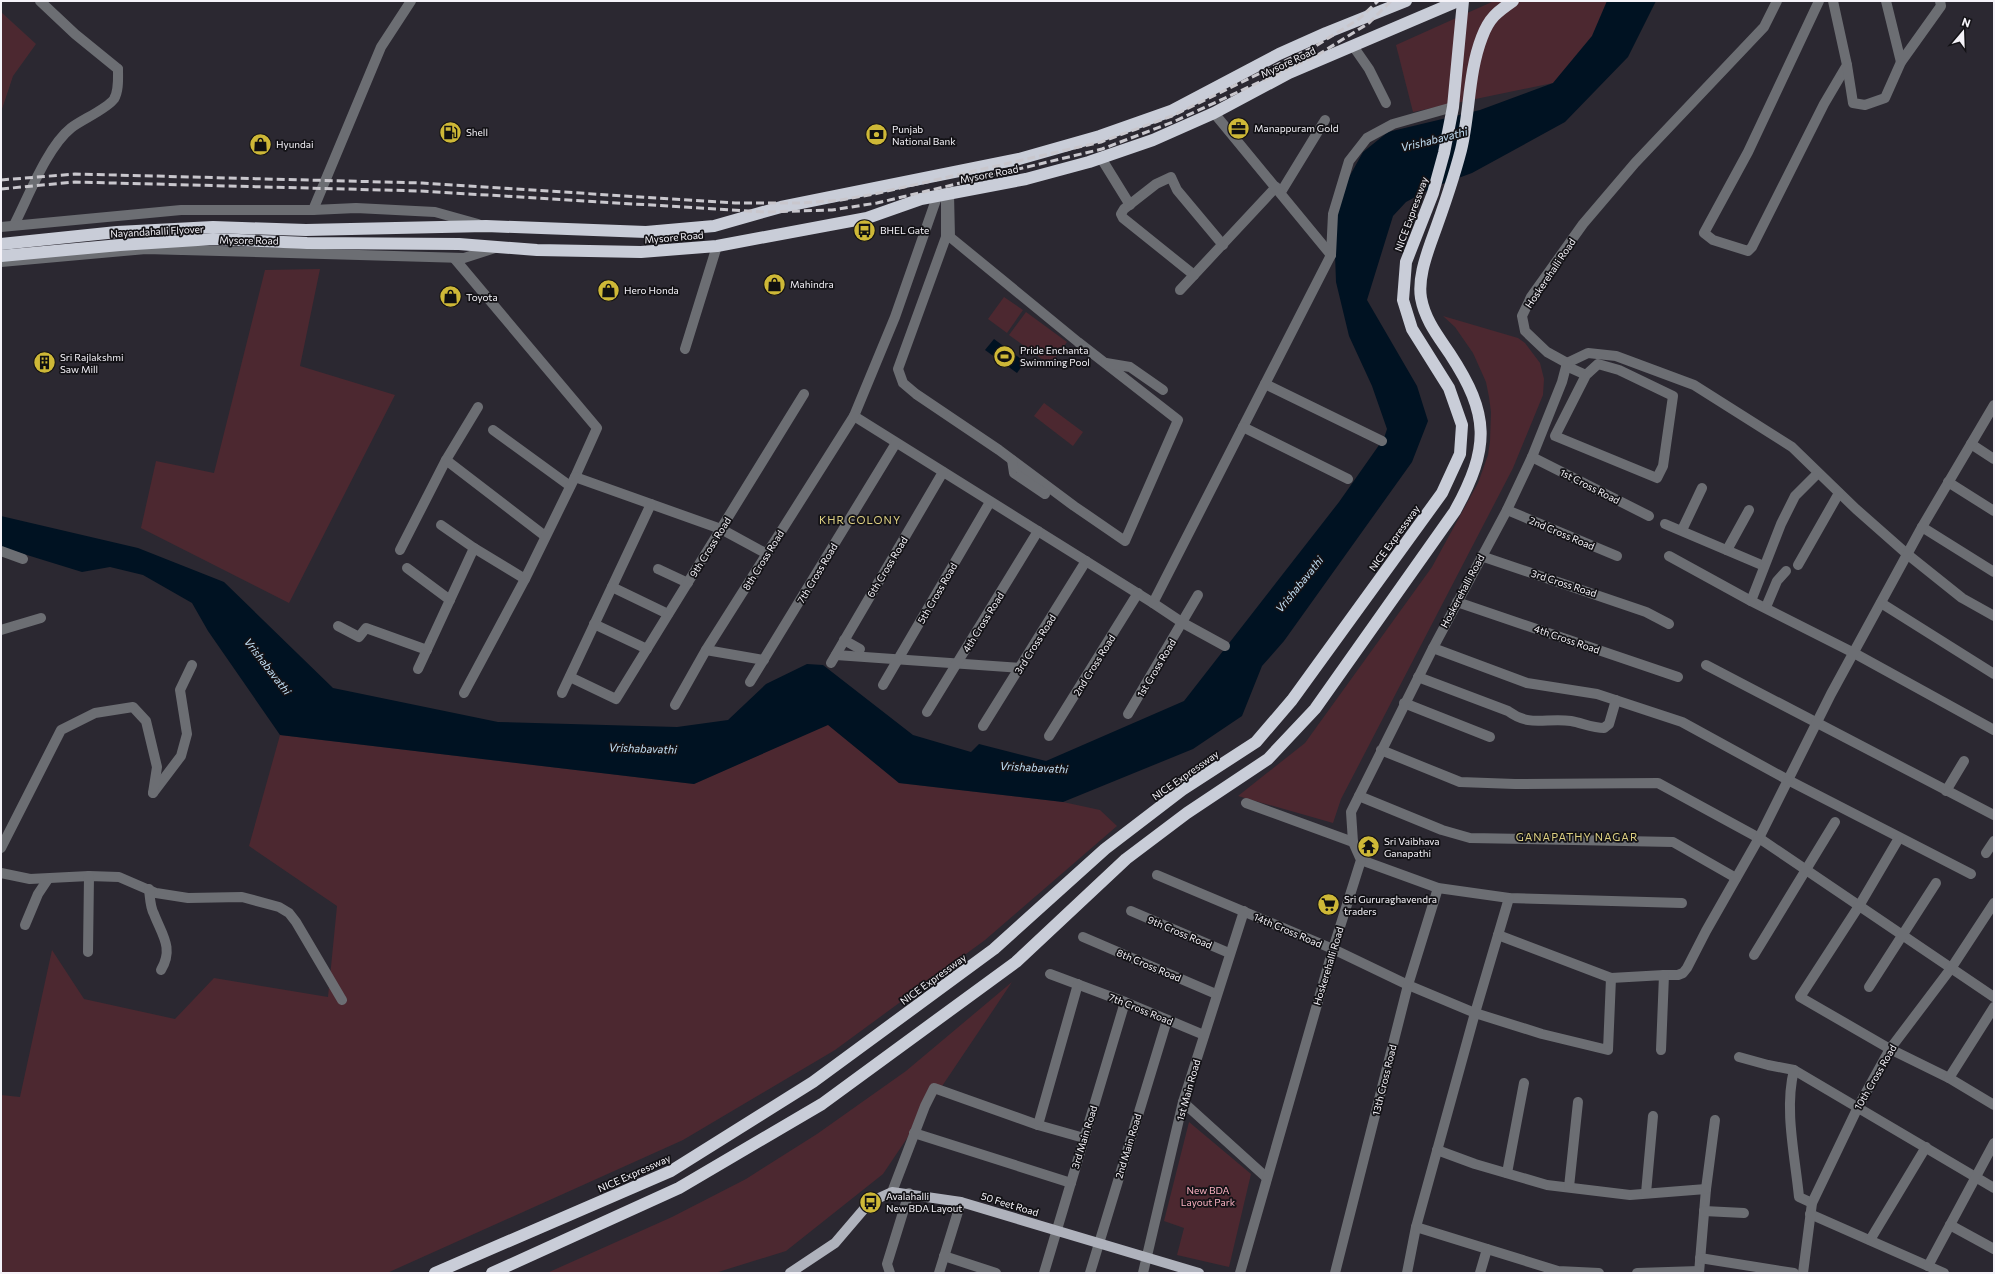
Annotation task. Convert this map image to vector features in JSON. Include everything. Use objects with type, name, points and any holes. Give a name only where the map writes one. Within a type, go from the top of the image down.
[{"type":"highway","name":"Mysore Road","points":[[436,228],[486,226],[646,232],[714,226],[781,207],[1018,159],[1100,136],[1172,110],[1279,54],[1326,33],[1406,1]]},
{"type":"highway","name":"Mysore Road","points":[[459,244],[495,248],[641,252],[717,246],[867,218],[921,199],[1026,179],[1101,158],[1153,140],[1214,113],[1289,73],[1458,1]]},
{"type":"highway","name":"NICE Expressway","points":[[435,1273],[671,1171],[813,1082],[994,949],[1105,849],[1182,790],[1256,742],[1292,700],[1442,493],[1460,454],[1462,425],[1449,388],[1412,329],[1403,300],[1406,262],[1433,193],[1444,153],[1452,112],[1463,1]]},
{"type":"highway","points":[[492,1273],[679,1188],[822,1104],[1016,962],[1126,859],[1187,813],[1268,759],[1315,709],[1455,511],[1470,483],[1481,446],[1479,411],[1465,377],[1429,322],[1421,297],[1423,264],[1448,194],[1461,149],[1471,83],[1482,37],[1492,16],[1513,1]]},
{"type":"highway","name":"Nayandahalli Flyover","points":[[1,244],[117,232],[212,227],[306,230],[436,228]]},
{"type":"highway","name":"Nayandahalli Flyover","points":[[1,256],[120,245],[213,239],[308,243],[459,244]]},
{"type":"main road","name":"50 Feet Road","points":[[790,1273],[835,1243],[870,1202],[892,1192],[909,1193],[961,1202],[1199,1273]]},
{"type":"street","points":[[14,226],[47,159],[58,143],[71,128],[89,118],[114,100],[117,92],[118,70],[75,34],[40,1]]},
{"type":"street","points":[[312,210],[381,46],[411,1]]},
{"type":"street","name":"Hoskerehalli Road","points":[[1240,1273],[1333,949],[1361,860],[1353,842],[1351,812],[1404,703],[1481,556],[1507,510],[1532,457],[1562,382],[1566,365],[1547,352],[1525,331],[1522,316],[1531,297],[1583,224],[1635,163],[1764,27],[1777,1]]},
{"type":"street","points":[[1819,1],[1748,152],[1704,233],[1713,240],[1748,251],[1752,247],[1824,104],[1847,65]]},
{"type":"street","points":[[1833,1],[1847,65],[1853,103],[1864,105],[1885,98],[1902,62],[1941,6],[1940,1]]},
{"type":"street","points":[[1886,1],[1902,62]]},
{"type":"street","points":[[1353,46],[1369,69],[1386,103]]},
{"type":"street","points":[[1153,603],[1331,255],[1333,214],[1349,161],[1366,138],[1393,124],[1452,112]]},
{"type":"street","points":[[1214,113],[1279,190],[1331,255]]},
{"type":"street","points":[[1180,290],[1279,190],[1325,120]]},
{"type":"street","points":[[1101,158],[1130,204]]},
{"type":"street","points":[[1194,275],[1123,218],[1121,214],[1124,209],[1156,184],[1171,177],[1177,190],[1223,245]]},
{"type":"street","points":[[944,195],[950,237],[1178,420],[1125,540],[1074,506],[1012,460],[916,394],[903,383],[898,369],[946,237],[944,195]]},
{"type":"street","name":"8th Cross Road","points":[[675,705],[706,650],[854,416],[944,195]]},
{"type":"street","name":"Mysore Road","points":[[1,227],[182,210],[312,210],[356,208],[435,212],[486,226]]},
{"type":"street","points":[[685,350],[717,246]]},
{"type":"street","name":"Mysore Road","points":[[1,262],[146,250],[464,258],[495,248]]},
{"type":"street","points":[[454,258],[597,428],[525,579],[464,693]]},
{"type":"street","points":[[1566,365],[1588,353],[1616,356],[1694,385],[1792,447],[1839,493],[1907,554],[1962,598],[1994,616]]},
{"type":"street","points":[[1104,362],[1130,367],[1163,390]]},
{"type":"street","points":[[1598,364],[1620,370],[1673,396],[1663,466],[1657,478],[1555,436],[1586,375],[1598,364]]},
{"type":"street","points":[[1566,365],[1586,375]]},
{"type":"street","points":[[1265,384],[1382,441]]},
{"type":"street","name":"9th Cross Road","points":[[570,677],[616,699],[804,394]]},
{"type":"street","points":[[400,550],[446,460],[478,408]]},
{"type":"street","points":[[1498,935],[1610,978],[1678,975],[1683,973],[1759,838],[1854,653],[1907,554],[1948,482],[1993,409]]},
{"type":"street","points":[[854,416],[1183,623],[1224,646]]},
{"type":"street","points":[[1243,427],[1348,479]]},
{"type":"street","points":[[493,430],[572,481],[651,504],[721,529],[767,554]]},
{"type":"street","name":"7th Cross Road","points":[[750,682],[896,443]]},
{"type":"street","points":[[1971,444],[1994,459]]},
{"type":"street","name":"1st Cross Road","points":[[1532,457],[1649,516]]},
{"type":"street","points":[[446,460],[545,536]]},
{"type":"street","points":[[1012,460],[1014,473],[1045,494]]},
{"type":"street","name":"6th Cross Road","points":[[898,659],[834,659],[943,472]]},
{"type":"street","points":[[1751,600],[1781,524],[1795,496],[1818,472]]},
{"type":"street","points":[[1948,482],[1994,511]]},
{"type":"street","points":[[1682,530],[1702,488]]},
{"type":"street","points":[[1798,565],[1839,493]]},
{"type":"street","name":"5th Cross Road","points":[[883,685],[990,502]]},
{"type":"street","points":[[562,693],[651,504]]},
{"type":"street","name":"2nd Cross Road","points":[[1507,510],[1617,556]]},
{"type":"street","points":[[1727,550],[1749,510]]},
{"type":"street","points":[[1665,524],[1764,566]]},
{"type":"street","points":[[441,525],[474,548],[525,579]]},
{"type":"street","points":[[1922,527],[1994,572]]},
{"type":"street","name":"4th Cross Road","points":[[927,712],[1038,532]]},
{"type":"street","points":[[418,669],[474,548]]},
{"type":"street","points":[[1,551],[22,558]]},
{"type":"street","name":"3rd Cross Road","points":[[1481,556],[1646,612],[1669,624]]},
{"type":"street","points":[[1669,556],[1854,653],[1994,730]]},
{"type":"street","name":"3rd Cross Road","points":[[983,726],[1086,561]]},
{"type":"street","points":[[407,568],[450,600]]},
{"type":"street","points":[[658,570],[688,583]]},
{"type":"street","points":[[1766,607],[1777,581],[1786,571]]},
{"type":"street","points":[[612,587],[668,614]]},
{"type":"street","name":"2nd Cross Road","points":[[1049,736],[1138,594]]},
{"type":"street","name":"1st Cross Road","points":[[1128,714],[1183,623],[1198,595]]},
{"type":"street","name":"4th Cross Road","points":[[1457,602],[1678,677]]},
{"type":"street","points":[[1881,603],[1994,674]]},
{"type":"street","points":[[1,630],[42,618]]},
{"type":"street","points":[[594,624],[647,649]]},
{"type":"street","points":[[338,626],[359,637],[366,628],[427,650]]},
{"type":"street","points":[[844,640],[860,650]]},
{"type":"street","points":[[1433,648],[1527,683],[1597,694],[1682,722],[1788,780],[1971,874]]},
{"type":"street","points":[[706,650],[764,660]]},
{"type":"street","points":[[898,659],[1020,668]]},
{"type":"street","points":[[1,848],[61,730],[95,713],[133,707],[146,721],[156,767],[153,793],[181,756],[187,734],[180,690],[192,665]]},
{"type":"street","points":[[1706,665],[1994,815]]},
{"type":"street","points":[[1418,677],[1508,711],[1518,719],[1530,721],[1565,720],[1604,728],[1608,724],[1616,700]]},
{"type":"street","points":[[1404,703],[1490,737]]},
{"type":"street","points":[[1381,750],[1460,782],[1515,784],[1658,783],[1759,838],[1904,936],[1952,966],[1994,997]]},
{"type":"street","points":[[1946,791],[1964,761]]},
{"type":"street","points":[[1359,796],[1442,830],[1470,838],[1673,842],[1736,878]]},
{"type":"street","points":[[1246,803],[1353,842]]},
{"type":"street","points":[[1754,955],[1835,822]]},
{"type":"street","points":[[1899,838],[1859,906],[1800,997],[1890,1049],[1949,1078],[1994,1105]]},
{"type":"street","points":[[1986,853],[1994,841]]},
{"type":"street","points":[[1361,860],[1438,888],[1509,898],[1682,903]]},
{"type":"street","points":[[1,873],[30,879],[90,876],[119,877],[156,893],[188,898],[242,897],[279,907],[289,913],[296,922],[342,1000]]},
{"type":"street","name":"14th Cross Road","points":[[1157,875],[1333,949],[1408,985],[1474,1013],[1542,1034],[1608,1050],[1610,978]]},
{"type":"street","points":[[88,952],[90,876]]},
{"type":"street","points":[[25,925],[38,894],[48,879]]},
{"type":"street","points":[[1870,987],[1904,936],[1936,883]]},
{"type":"street","name":"13th Cross Road","points":[[1335,1273],[1408,985],[1438,888]]},
{"type":"street","points":[[148,889],[153,913],[164,935],[167,947],[166,962],[161,970]]},
{"type":"street","points":[[1407,1273],[1416,1227],[1474,1013],[1509,898]]},
{"type":"street","name":"10th Cross Road","points":[[1803,1273],[1812,1203],[1858,1107],[1890,1049],[1952,966],[1994,903]]},
{"type":"street","name":"9th Cross Road","points":[[1131,911],[1229,953]]},
{"type":"street","name":"1st Main Road","points":[[1143,1273],[1148,1258],[1184,1102],[1216,994],[1244,911]]},
{"type":"street","name":"8th Cross Road","points":[[1082,937],[1216,994]]},
{"type":"street","name":"7th Cross Road","points":[[1050,974],[1125,1002],[1204,1035]]},
{"type":"street","points":[[1661,1050],[1664,975]]},
{"type":"street","points":[[1038,1125],[1078,984]]},
{"type":"street","name":"3rd Main Road","points":[[1044,1273],[1125,1002]]},
{"type":"street","points":[[1949,1078],[1994,1007]]},
{"type":"street","name":"2nd Main Road","points":[[1090,1273],[1167,1020]]},
{"type":"street","points":[[1739,1057],[1794,1070],[1994,1188]]},
{"type":"street","points":[[1794,1070],[1791,1083],[1791,1121],[1799,1197],[1812,1203]]},
{"type":"street","points":[[1506,1173],[1524,1083]]},
{"type":"street","points":[[892,1192],[924,1106],[934,1088],[1038,1125],[1084,1138]]},
{"type":"street","points":[[1184,1102],[1267,1178]]},
{"type":"street","points":[[1569,1187],[1578,1102]]},
{"type":"street","points":[[1646,1193],[1654,1116]]},
{"type":"street","points":[[1637,1273],[1699,1272],[1706,1188],[1715,1120]]},
{"type":"street","points":[[914,1133],[1071,1183]]},
{"type":"street","points":[[1928,1266],[1994,1143]]},
{"type":"street","points":[[1870,1240],[1926,1147]]},
{"type":"street","points":[[1437,1150],[1547,1185],[1630,1195],[1706,1188]]},
{"type":"street","points":[[888,1269],[909,1193]]},
{"type":"street","points":[[939,1273],[961,1202]]},
{"type":"street","points":[[1704,1211],[1744,1213]]},
{"type":"street","points":[[1810,1214],[1944,1273]]},
{"type":"street","points":[[1950,1225],[1994,1249]]},
{"type":"street","points":[[1416,1227],[1558,1272],[1599,1273]]},
{"type":"street","points":[[1480,1273],[1487,1249]]},
{"type":"street","points":[[944,1256],[996,1273]]},
{"type":"street","points":[[1700,1258],[1794,1273]]},
{"type":"green space","points":[[1494,1],[1607,1],[1592,36],[1553,83],[1413,112],[1396,45]]},
{"type":"green space","points":[[1,12],[36,44],[13,76],[1,112]]},
{"type":"green space","points":[[320,269],[300,366],[395,395],[289,603],[141,528],[156,461],[214,473],[265,270]]},
{"type":"green space","points":[[1004,297],[1023,310],[1007,333],[988,319]]},
{"type":"green space","points":[[1026,312],[1067,342],[1050,365],[1009,335]]},
{"type":"green space","points":[[1443,316],[1518,338],[1525,343],[1540,363],[1544,379],[1543,395],[1513,468],[1341,799],[1333,823],[1238,796],[1305,743],[1432,567],[1478,483],[1488,455],[1490,441],[1491,412],[1486,382],[1473,353],[1455,327]]},
{"type":"green space","points":[[1044,403],[1083,432],[1073,446],[1034,416]]},
{"type":"green space","points":[[828,724],[899,783],[1063,802],[1100,810],[1117,826],[985,940],[835,1050],[683,1140],[387,1273],[1,1273],[1,1095],[20,1097],[52,950],[84,999],[175,1019],[214,978],[328,997],[337,906],[249,846],[280,735],[694,784]]},
{"type":"green space","points":[[1012,982],[883,1174],[786,1251],[715,1273],[547,1273],[672,1217],[746,1179],[817,1134],[906,1071]]},
{"type":"green space","name":"New BDA Layout Park","points":[[1189,1122],[1251,1174],[1229,1267],[1177,1255],[1184,1228],[1164,1221]]},
{"type":"water","name":"Vrishabavathi","points":[[1607,1],[1656,1],[1628,57],[1565,122],[1472,173],[1434,187],[1406,202],[1393,216],[1367,300],[1417,386],[1428,421],[1412,462],[1284,641],[1262,666],[1242,716],[1193,749],[1063,802],[899,783],[828,725],[694,784],[280,735],[208,631],[192,603],[143,575],[110,567],[82,572],[1,547],[1,516],[138,548],[224,582],[333,688],[498,722],[677,727],[728,720],[766,684],[807,664],[823,665],[913,735],[971,752],[979,744],[1046,761],[1184,701],[1339,502],[1384,438],[1387,429],[1372,386],[1349,336],[1336,282],[1334,226],[1343,188],[1363,152],[1388,132],[1480,110],[1553,83],[1592,36]]},
{"type":"water","name":"Pride Enchanta Swimming Pool","points":[[994,339],[1025,362],[1017,373],[985,350]]},
{"type":"railway","points":[[1,180],[75,174],[422,183],[735,203],[802,203],[841,200],[874,194],[1101,142],[1172,116],[1314,47],[1359,19],[1378,1]]},
{"type":"railway","points":[[1,189],[75,182],[421,191],[765,212],[832,210],[877,203],[1102,149],[1173,122],[1316,56],[1369,23],[1391,1]]},
{"type":"place","name":"Manappuram Gold","points":[[1238,128]]},
{"type":"place","name":"Shell","points":[[450,132]]},
{"type":"place","name":"Punjab National Bank","points":[[877,135]]},
{"type":"place","name":"Hyundai","points":[[261,144]]},
{"type":"place","name":"BHEL Gate","points":[[865,230]]},
{"type":"place","name":"Mahindra","points":[[774,284]]},
{"type":"place","name":"Hero Honda","points":[[608,290]]},
{"type":"place","name":"Toyota","points":[[450,297]]},
{"type":"place","name":"Pride Enchanta Swimming Pool","points":[[1005,356]]},
{"type":"place","name":"Sri Rajlakshmi Saw Mill","points":[[44,363]]},
{"type":"place","name":"Sri Vaibhava Ganapathi","points":[[1369,847]]},
{"type":"place","name":"Sri Gururaghavendra traders","points":[[1329,905]]},
{"type":"place","name":"Avalahalli New BDA Layout","points":[[870,1202]]},
{"type":"district","name":"KHR COLONY","points":[[860,519]]},
{"type":"district","name":"GANAPATHY NAGAR","points":[[1577,836]]}]
